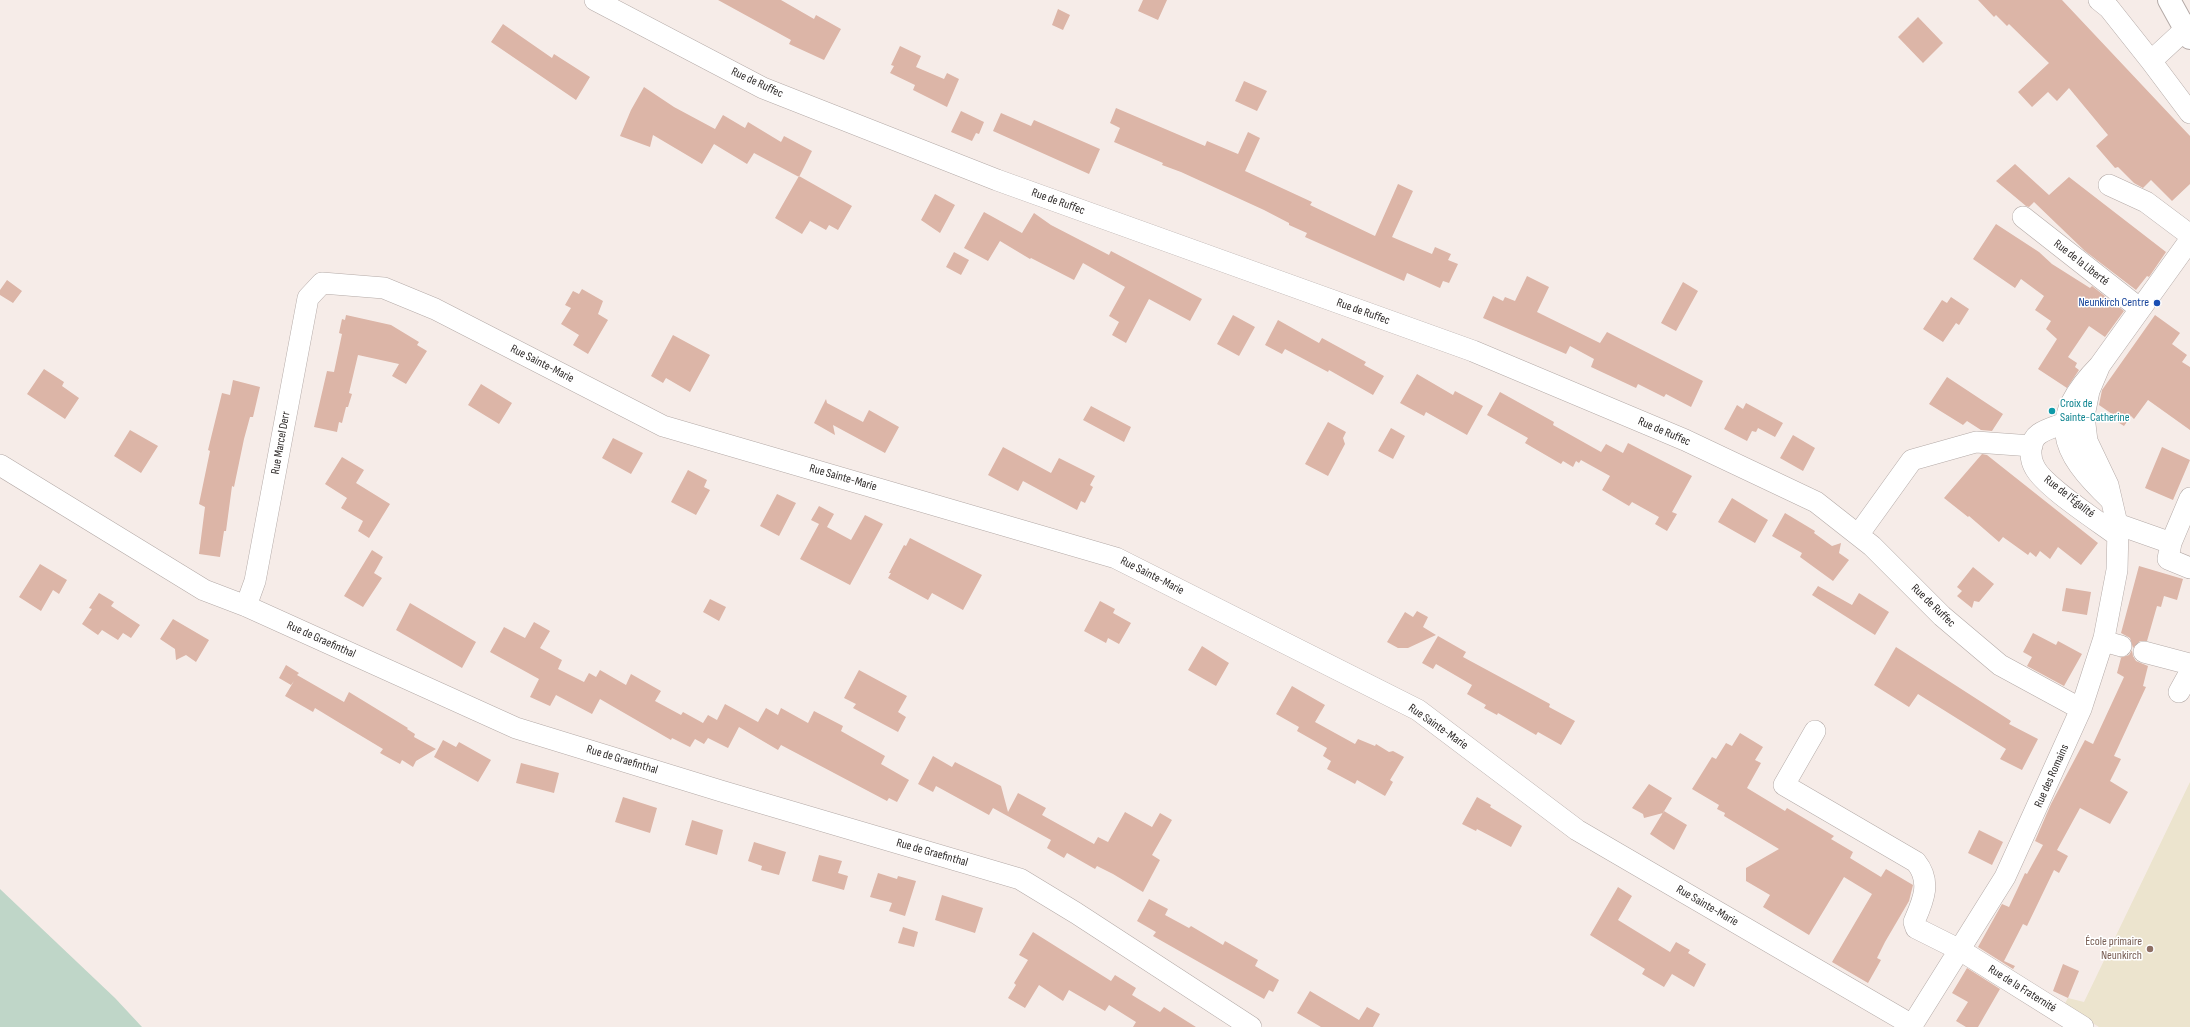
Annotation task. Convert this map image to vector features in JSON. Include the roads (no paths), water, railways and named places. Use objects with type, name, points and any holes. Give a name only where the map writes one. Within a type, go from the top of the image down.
[{"type":"main road","points":[[2169,0],[2188,31]]},
{"type":"main road","points":[[2182,0],[2190,6]]},
{"type":"street","name":"Rue de Ruffec","points":[[596,0],[763,88],[997,180],[1473,351],[1678,437],[1816,502],[1872,546],[1942,616],[2000,665],[2081,709]]},
{"type":"street","points":[[2099,0],[2109,8],[2190,113]]},
{"type":"street","points":[[2151,61],[2188,31]]},
{"type":"street","points":[[2109,185],[2146,202],[2190,235]]},
{"type":"street","name":"Rue de la Liberté","points":[[2023,217],[2139,308]]},
{"type":"street","name":"Rue des Romains","points":[[2111,500],[2092,481],[2069,447],[2065,423],[2073,398],[2085,380],[2100,364],[2139,308],[2190,240]]},
{"type":"street","name":"Rue Marcel Derr","points":[[246,606],[255,581],[308,298],[322,283]]},
{"type":"street","name":"Rue Sainte-Marie","points":[[322,283],[384,288],[435,309],[663,426],[1116,558],[1418,710],[1577,830],[1912,1026]]},
{"type":"street","name":"Rue des Romains","points":[[1912,1026],[2005,877],[2112,643],[2117,530],[2108,485],[2087,441],[2085,430],[2085,405],[2100,364]]},
{"type":"street","points":[[1858,535],[1912,460],[1976,442],[2032,446],[2039,434],[2065,423]]},
{"type":"street","name":"Rue de l'Égalité","points":[[2032,446],[2034,467],[2045,481],[2117,530],[2170,543]]},
{"type":"street","name":"Rue de Graefinthal","points":[[0,465],[204,590],[246,606],[516,728],[721,791],[1020,879],[1076,913],[1252,1027]]},
{"type":"street","points":[[2190,498],[2170,543],[2168,559],[2190,568]]},
{"type":"street","points":[[2144,652],[2190,664]]},
{"type":"street","points":[[2179,692],[2190,672]]},
{"type":"street","name":"Rue de la Fraternité","points":[[1815,731],[1784,785],[1916,862],[1922,869],[1926,884],[1925,898],[1914,922],[1916,928],[1960,950],[2084,1027]]},
{"type":"place","name":"Neunkirch Centre","points":[[2157,303]]},
{"type":"place","name":"Croix de Sainte-Catherine","points":[[2052,411]]},
{"type":"place","name":"École primaire Neunkirch","points":[[2150,949]]}]
